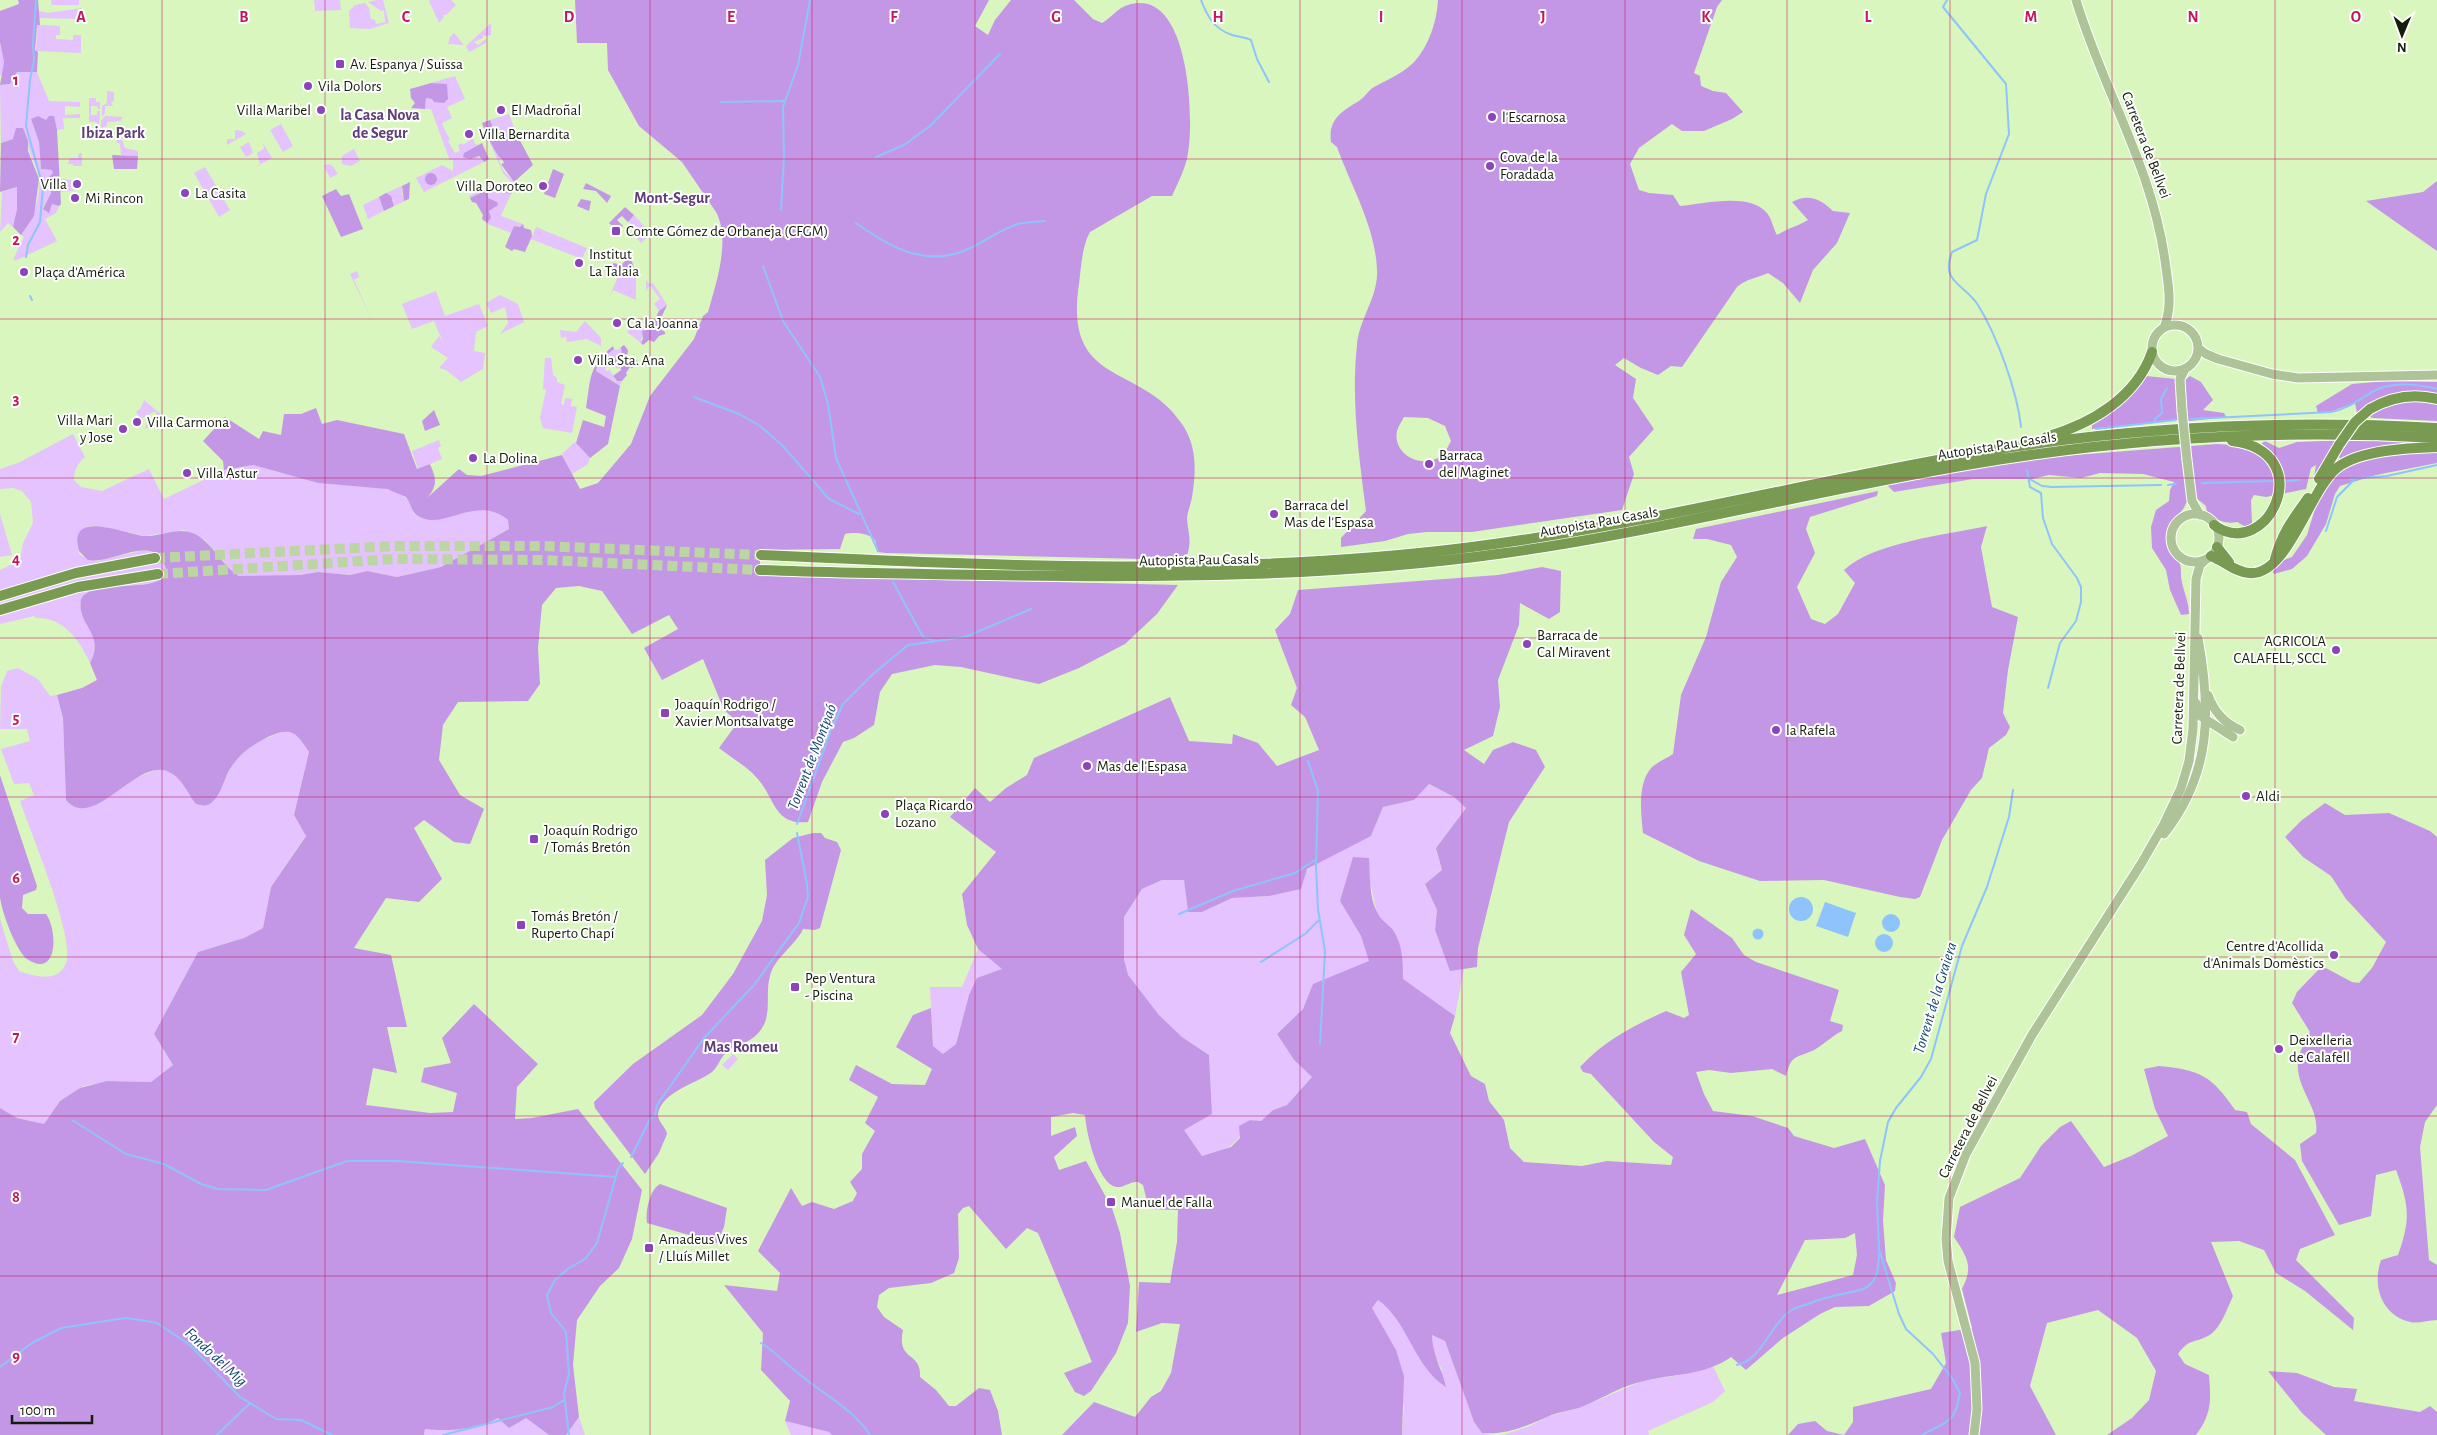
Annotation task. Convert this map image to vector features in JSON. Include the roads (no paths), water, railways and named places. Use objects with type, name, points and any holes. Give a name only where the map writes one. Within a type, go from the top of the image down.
[{"type":"highway","points":[[2028,445],[2035,440],[2074,428],[2104,412],[2138,379],[2146,368],[2152,352]]},
{"type":"highway","points":[[2211,554],[2225,558],[2242,569],[2257,570],[2268,566],[2274,560],[2278,545],[2289,524],[2307,500],[2339,445],[2355,422],[2370,409],[2399,397],[2423,396],[2437,399]]},
{"type":"highway","name":"Autopista Pau Casals","points":[[761,555],[1136,571],[1311,562],[1414,554],[1498,544],[1638,521],[1916,464],[2028,445],[2141,432],[2236,426],[2353,425],[2437,428]]},
{"type":"highway","name":"Autopista Pau Casals","points":[[760,570],[1136,571],[1290,574],[1467,558],[1624,534],[1868,484],[2002,459],[2087,447],[2212,437],[2335,434],[2437,438]]},
{"type":"highway","points":[[2212,437],[2255,446],[2268,455],[2277,471],[2280,484],[2280,493],[2274,509],[2266,520],[2255,527],[2227,532],[2214,525]]},
{"type":"highway","points":[[2211,554],[2242,572],[2262,572],[2276,562],[2318,491],[2338,467],[2367,455],[2437,447]]},
{"type":"highway","points":[[0,596],[76,574],[155,558]]},
{"type":"highway","points":[[0,610],[78,587],[158,574]]},
{"type":"main road","name":"Carretera de Bellvei","points":[[2076,0],[2094,52],[2150,189],[2165,256],[2170,305],[2173,316],[2180,326]]},
{"type":"main road","name":"Carretera de Bellvei","points":[[2164,328],[2169,319],[2170,305]]},
{"type":"main road","points":[[2185,369],[2169,370],[2160,365],[2152,352],[2154,338],[2164,328],[2180,326],[2192,332],[2198,348],[2206,354],[2272,374],[2298,378],[2437,375]]},
{"type":"main road","points":[[2194,362],[2198,348]]},
{"type":"main road","points":[[2184,560],[2194,562],[2211,554],[2218,533],[2214,525],[2195,509],[2190,490],[2179,393],[2180,380],[2185,369],[2194,362],[2205,358],[2218,359]]},
{"type":"main road","points":[[2169,370],[2179,393]]},
{"type":"main road","points":[[2190,490],[2188,511],[2176,524],[2171,533],[2172,546],[2176,554],[2191,567],[2196,579]]},
{"type":"main road","points":[[2185,516],[2200,515]]},
{"type":"main road","name":"Carretera de Bellvei","points":[[1974,1435],[1977,1409],[1975,1363],[1948,1261],[1946,1239],[1949,1198],[1966,1154],[2032,1035],[2141,864],[2164,824],[2185,777],[2192,729],[2196,579],[2200,565],[2211,554]]},
{"type":"main road","name":"Carretera de Bellvei","points":[[2141,864],[2167,830],[2187,799],[2195,782],[2202,756],[2206,720],[2206,686],[2196,623]]},
{"type":"main road","points":[[2194,673],[2198,713],[2206,720],[2235,736]]},
{"type":"main road","points":[[2206,686],[2215,711],[2230,726],[2235,736]]},
{"type":"main road","points":[[2202,756],[2208,739],[2213,735],[2235,736]]},
{"type":"water","points":[[1801,897],[1809,901],[1813,909],[1809,917],[1801,921],[1793,917],[1789,909],[1793,901]]},
{"type":"water","points":[[1825,902],[1856,913],[1848,937],[1816,926]]},
{"type":"water","points":[[1891,914],[1897,917],[1900,923],[1897,929],[1891,932],[1885,929],[1882,923],[1885,917]]},
{"type":"water","points":[[1758,928],[1764,934],[1758,940],[1752,934]]},
{"type":"water","points":[[1884,934],[1890,937],[1893,943],[1890,949],[1884,952],[1878,949],[1875,943],[1878,937]]},
{"type":"waterway","points":[[26,257],[28,245],[40,222],[43,187],[26,126],[30,80],[34,60],[33,44],[36,0]]},
{"type":"waterway","points":[[781,210],[784,158],[783,107],[798,65],[810,0]]},
{"type":"waterway","name":"Torrent de Montpaó","points":[[1201,0],[1209,17],[1216,26],[1232,35],[1251,40],[1257,59],[1269,82]]},
{"type":"waterway","name":"Torrent de la Graiera","points":[[1947,0],[1943,7],[2006,84],[2009,134],[1986,194],[1977,240],[1952,252],[1949,270],[1955,282],[1978,305],[1992,332],[2011,380],[2021,427]]},
{"type":"waterway","points":[[876,157],[904,145],[930,126],[1000,54]]},
{"type":"waterway","points":[[721,102],[784,101]]},
{"type":"waterway","points":[[856,223],[897,248],[926,256],[941,256],[973,247],[1012,226],[1028,222],[1045,221]]},
{"type":"waterway","points":[[763,266],[783,321],[820,377],[828,404],[836,458],[878,551]]},
{"type":"waterway","points":[[30,296],[32,300]]},
{"type":"waterway","points":[[2191,419],[2331,412],[2349,406],[2383,387],[2414,385],[2437,389]]},
{"type":"waterway","points":[[2155,422],[2155,419],[2162,413],[2161,399],[2167,388]]},
{"type":"waterway","points":[[694,397],[739,414],[760,426],[783,446],[829,499],[859,514]]},
{"type":"waterway","points":[[2096,429],[2175,420]]},
{"type":"waterway","points":[[2350,479],[2387,476],[2437,465]]},
{"type":"waterway","name":"Torrent de la Graiera","points":[[2027,470],[2030,487],[2041,493],[2043,518],[2052,544],[2077,578],[2081,587],[2081,602],[2076,621],[2060,643],[2048,688]]},
{"type":"waterway","points":[[2028,478],[2042,486],[2052,487],[2161,485]]},
{"type":"waterway","points":[[2287,481],[2299,480]]},
{"type":"waterway","points":[[2326,531],[2337,497],[2354,480]]},
{"type":"waterway","points":[[2202,483],[2272,481]]},
{"type":"waterway","points":[[2168,485],[2176,484]]},
{"type":"waterway","points":[[893,582],[923,637],[935,641]]},
{"type":"waterway","name":"Torrent de Montpaó","points":[[797,824],[831,730],[843,704],[873,674],[908,645],[965,637],[1031,609]]},
{"type":"waterway","points":[[1308,761],[1318,791],[1316,867],[1318,909],[1325,951],[1320,1044]]},
{"type":"waterway","name":"Torrent de la Graiera","points":[[1922,1435],[1945,1423],[1952,1417],[1957,1407],[1960,1393],[1952,1378],[1933,1354],[1906,1329],[1899,1314],[1879,1249],[1877,1202],[1880,1161],[1888,1122],[1896,1108],[1921,1077],[1931,1059],[1962,946],[1987,887],[2009,817],[2013,790]]},
{"type":"waterway","name":"Torrent de Montpaó","points":[[631,1157],[650,1119],[655,1116],[657,1105],[704,1038],[754,985],[799,923],[808,897],[797,833]]},
{"type":"waterway","points":[[1179,914],[1233,891],[1295,873],[1315,860]]},
{"type":"waterway","points":[[1261,962],[1305,934],[1319,920]]},
{"type":"waterway","points":[[72,1120],[126,1154],[164,1164],[201,1184],[218,1189],[266,1190],[347,1161],[397,1161],[616,1177]]},
{"type":"waterway","name":"Torrent de Montpaó","points":[[569,1435],[564,1393],[569,1374],[566,1332],[551,1313],[547,1295],[555,1280],[586,1258],[597,1243],[618,1169],[623,1163]]},
{"type":"waterway","points":[[1737,1365],[1746,1362],[1753,1356],[1783,1317],[1792,1310],[1822,1299],[1864,1289],[1869,1286],[1877,1274],[1879,1253]]},
{"type":"waterway","name":"Fondo del Mig","points":[[0,1367],[32,1343],[61,1328],[125,1318],[157,1323],[190,1345],[240,1397],[276,1419],[301,1420],[332,1435]]},
{"type":"waterway","points":[[761,1343],[848,1410],[870,1435]]},
{"type":"waterway","name":"Fondo del Mig","points":[[443,1435],[553,1407],[564,1400]]},
{"type":"waterway","points":[[217,1435],[249,1404]]},
{"type":"tunnel","points":[[155,558],[393,546],[542,546],[761,555]]},
{"type":"tunnel","points":[[158,574],[394,559],[544,560],[760,570]]},
{"type":"place","name":"Av. Espanya / Suïssa","points":[[340,64]]},
{"type":"place","name":"Vila Dolors","points":[[308,86]]},
{"type":"place","name":"Villa Maribel","points":[[321,110]]},
{"type":"place","name":"El Madroñal","points":[[501,110]]},
{"type":"place","name":"l'Escarnosa","points":[[1492,117]]},
{"type":"place","name":"Villa Bernardita","points":[[469,134]]},
{"type":"place","name":"Cova de la Foradada","points":[[1490,166]]},
{"type":"place","name":"Villa","points":[[77,184]]},
{"type":"place","name":"Villa Doroteo","points":[[543,186]]},
{"type":"place","name":"La Casita","points":[[185,193]]},
{"type":"place","name":"Mi Rincon","points":[[75,198]]},
{"type":"place","name":"Comte Gómez de Orbaneja (CFGM)","points":[[616,231]]},
{"type":"place","name":"Institut La Talaia","points":[[579,263]]},
{"type":"place","name":"Plaça d'América","points":[[24,272]]},
{"type":"place","name":"Ca la Joanna","points":[[617,323]]},
{"type":"place","name":"Villa Sta. Ana","points":[[578,360]]},
{"type":"place","name":"Villa Carmona","points":[[137,422]]},
{"type":"place","name":"Villa Mari y Jose","points":[[123,429]]},
{"type":"place","name":"La Dolina","points":[[473,458]]},
{"type":"place","name":"Barraca del Maginet","points":[[1429,464]]},
{"type":"place","name":"Villa Astur","points":[[187,473]]},
{"type":"place","name":"Barraca del Mas de l'Espasa","points":[[1274,514]]},
{"type":"place","name":"Barraca de Cal Miravent","points":[[1527,644]]},
{"type":"place","name":"AGRICOLA CALAFELL, SCCL","points":[[2336,650]]},
{"type":"place","name":"Joaquín Rodrigo / Xavier Montsalvatge","points":[[665,713]]},
{"type":"place","name":"la Rafela","points":[[1776,730]]},
{"type":"place","name":"Mas de l'Espasa","points":[[1087,766]]},
{"type":"place","name":"Aldi","points":[[2246,796]]},
{"type":"place","name":"Plaça Ricardo Lozano","points":[[885,814]]},
{"type":"place","name":"Joaquín Rodrigo / Tomás Bretón","points":[[534,839]]},
{"type":"place","name":"Tomás Bretón / Ruperto Chapí","points":[[521,925]]},
{"type":"place","name":"Centre d'Acollida d'Animals Domèstics","points":[[2334,955]]},
{"type":"place","name":"Pep Ventura - Piscina","points":[[795,987]]},
{"type":"place","name":"Deixelleria de Calafell","points":[[2279,1049]]},
{"type":"place","name":"Manuel de Falla","points":[[1111,1202]]},
{"type":"place","name":"Amadeus Vives / Lluís Millet","points":[[649,1248]]},
{"type":"district","name":"la Casa Nova de Segur","points":[[380,124]]},
{"type":"district","name":"Ibiza Park","points":[[113,133]]},
{"type":"district","name":"Mont-Segur","points":[[672,198]]},
{"type":"district","name":"Mas Romeu","points":[[741,1047]]}]
